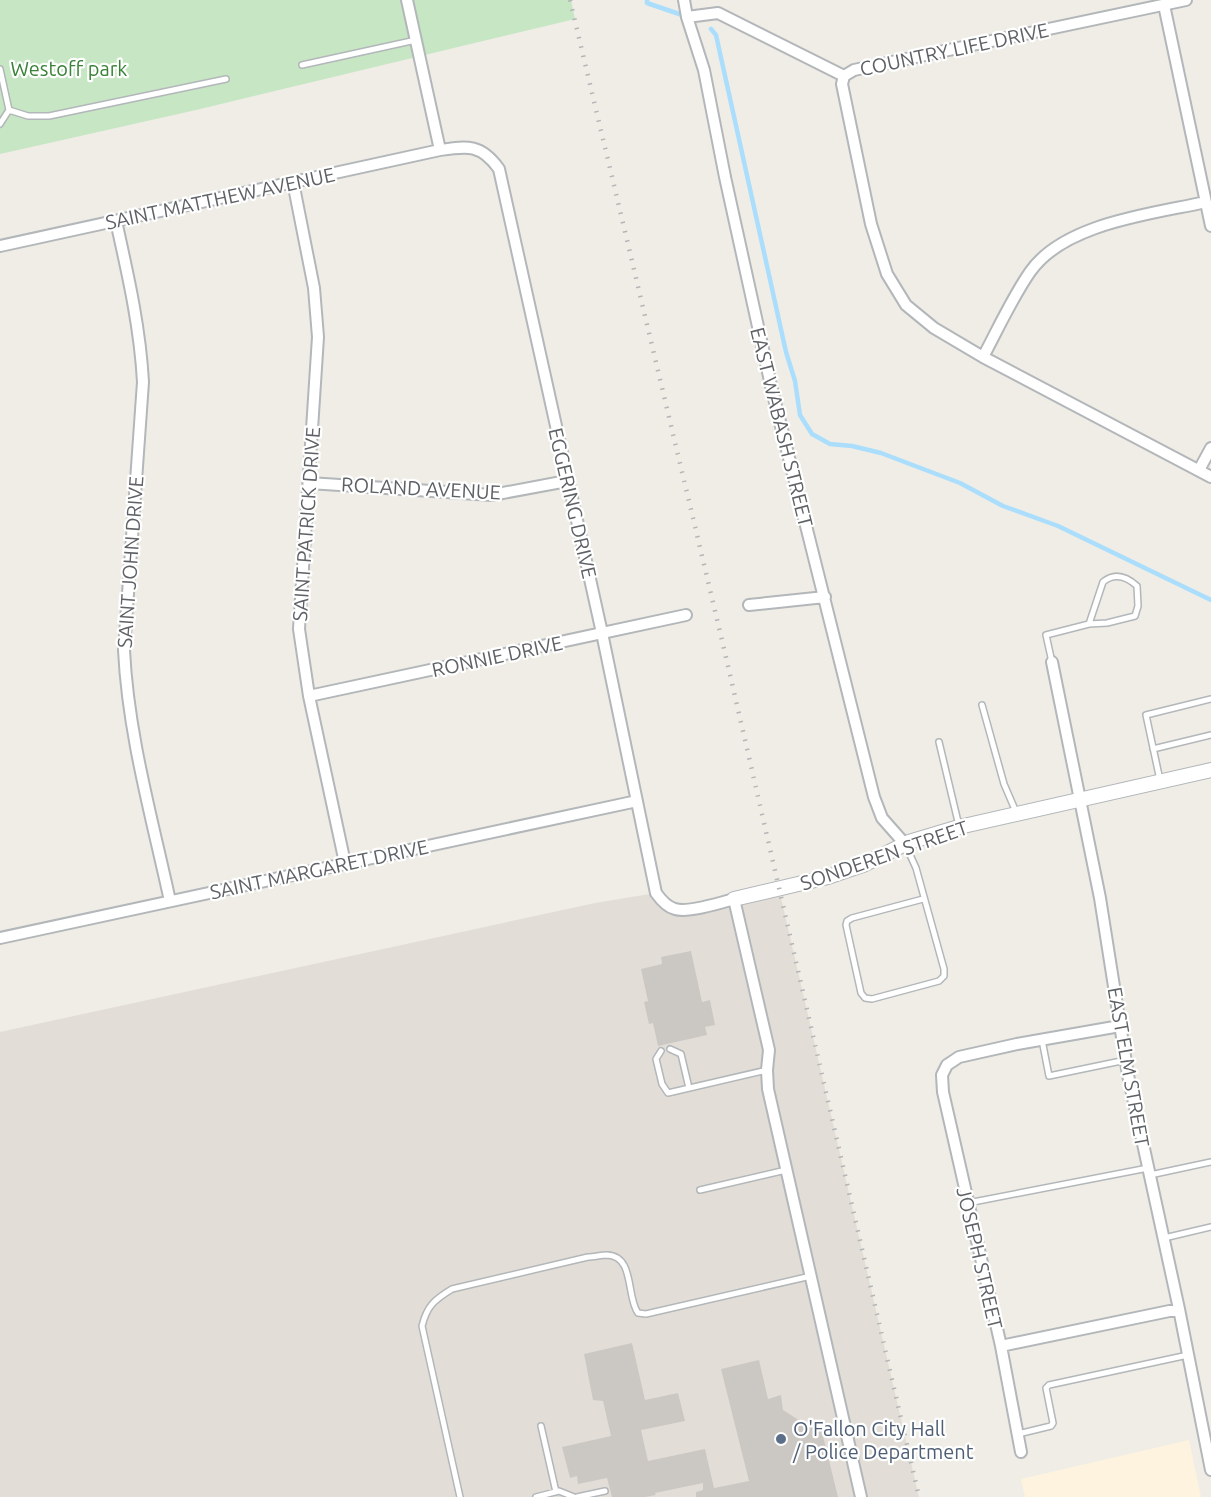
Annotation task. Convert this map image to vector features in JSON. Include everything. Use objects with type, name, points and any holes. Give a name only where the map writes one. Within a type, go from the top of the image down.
[{"type":"street","points":[[407,0],[440,150]]},
{"type":"street","name":"EAST WABASH STREET","points":[[684,0],[704,70],[772,390],[874,798],[882,818],[905,844]]},
{"type":"street","name":"COUNTRY LIFE DRIVE","points":[[1186,0],[854,70],[844,76],[842,84],[869,213],[887,274],[906,305],[934,328],[983,357],[1211,477]]},
{"type":"street","points":[[1164,5],[1211,226]]},
{"type":"street","points":[[687,17],[718,13],[844,76]]},
{"type":"street","name":"EGGERING DRIVE","points":[[440,150],[466,147],[478,149],[490,155],[499,169],[602,633],[656,894],[663,903]]},
{"type":"street","name":"SAINT MATTHEW AVENUE","points":[[0,246],[440,150]]},
{"type":"street","name":"SAINT PATRICK DRIVE","points":[[292,182],[314,288],[318,337],[299,629],[309,696],[345,863]]},
{"type":"street","points":[[983,357],[1031,270],[1053,249],[1094,227],[1206,202]]},
{"type":"street","name":"SAINT JOHN DRIVE","points":[[116,221],[141,344],[143,382],[124,650],[125,676],[130,716],[170,901]]},
{"type":"street","points":[[1199,470],[1211,448]]},
{"type":"street","name":"ROLAND AVENUE","points":[[309,483],[492,495],[567,481]]},
{"type":"street","points":[[749,605],[825,597]]},
{"type":"street","name":"RONNIE DRIVE","points":[[309,696],[686,615]]},
{"type":"street","name":"EAST ELM STREET","points":[[1052,662],[1100,898],[1126,1060],[1188,1355],[1207,1426],[1211,1470]]},
{"type":"street","name":"SONDEREN STREET","points":[[663,903],[675,909],[685,910],[734,900],[828,877],[863,865],[905,844],[959,827],[1211,770]]},
{"type":"street","name":"SAINT MARGARET DRIVE","points":[[0,938],[637,801]]},
{"type":"street","points":[[734,900],[769,1050],[768,1089],[861,1497]]},
{"type":"street","points":[[1042,1040],[1120,1026]]},
{"type":"street","name":"JOSEPH STREET","points":[[1021,1452],[1000,1346],[943,1092],[942,1075],[947,1065],[959,1057],[1042,1040]]},
{"type":"street","points":[[1000,1346],[1179,1309]]},
{"type":"lane","points":[[302,65],[416,40]]},
{"type":"lane","points":[[0,69],[9,110],[0,124]]},
{"type":"lane","points":[[9,110],[28,116],[49,116],[226,79]]},
{"type":"lane","points":[[1052,662],[1047,635],[1089,624],[1107,623],[1135,616],[1138,606],[1137,586],[1123,577],[1108,578],[1103,582],[1089,624]]},
{"type":"lane","points":[[1160,781],[1146,715],[1211,699]]},
{"type":"lane","points":[[982,705],[1004,784],[1017,814]]},
{"type":"lane","points":[[1153,749],[1211,735]]},
{"type":"lane","points":[[939,742],[959,827]]},
{"type":"lane","points":[[905,844],[916,868],[944,976],[939,981],[872,999],[865,998],[861,993],[847,921],[923,899]]},
{"type":"lane","points":[[1042,1040],[1048,1076],[1126,1060]]},
{"type":"lane","points":[[670,1049],[681,1054],[689,1088]]},
{"type":"lane","points":[[661,1051],[656,1059],[662,1084],[668,1093],[767,1070]]},
{"type":"lane","points":[[968,1203],[1211,1162]]},
{"type":"lane","points":[[700,1190],[787,1170]]},
{"type":"lane","points":[[1164,1238],[1211,1227]]},
{"type":"lane","points":[[460,1497],[422,1326],[426,1312],[437,1299],[452,1289],[588,1257],[609,1255],[620,1260],[627,1271],[634,1307],[638,1313],[646,1314],[811,1276]]},
{"type":"lane","points":[[1018,1434],[1051,1426],[1053,1423],[1047,1388],[1049,1385],[1188,1355]]},
{"type":"lane","points":[[541,1426],[556,1492]]},
{"type":"lane","points":[[536,1497],[556,1492],[575,1497],[604,1491]]},
{"type":"shaded area","points":[[779,889],[919,1497],[0,1497],[0,1032],[595,903],[656,893],[675,909]]},
{"type":"shaded area","points":[[1189,1440],[1201,1497],[1025,1497],[1021,1479]]},
{"type":"green space","name":"Westoff park","points":[[0,0],[571,0],[575,19],[196,110],[0,154]]},
{"type":"building","points":[[691,951],[702,1002],[710,1000],[715,1025],[705,1027],[707,1035],[658,1046],[653,1023],[649,1024],[644,1002],[648,1001],[641,969],[662,964],[661,957]]},
{"type":"building","points":[[632,1343],[645,1400],[678,1393],[685,1421],[641,1430],[648,1461],[705,1449],[714,1488],[749,1481],[721,1369],[759,1360],[768,1399],[781,1395],[783,1410],[808,1426],[820,1424],[838,1497],[696,1497],[696,1492],[703,1490],[703,1483],[645,1497],[612,1497],[607,1478],[578,1484],[577,1476],[570,1478],[562,1447],[611,1436],[603,1401],[593,1400],[584,1354]]},
{"type":"waterway","points":[[647,0],[647,3],[685,16]]},
{"type":"waterway","points":[[711,29],[716,35],[786,352],[795,381],[800,415],[812,434],[830,444],[852,446],[881,453],[960,483],[1003,506],[1058,526],[1211,600]]},
{"type":"railway","points":[[570,0],[725,653],[919,1497]]},
{"type":"place","name":"O'Fallon City Hall / Police Department","points":[[781,1439]]}]
